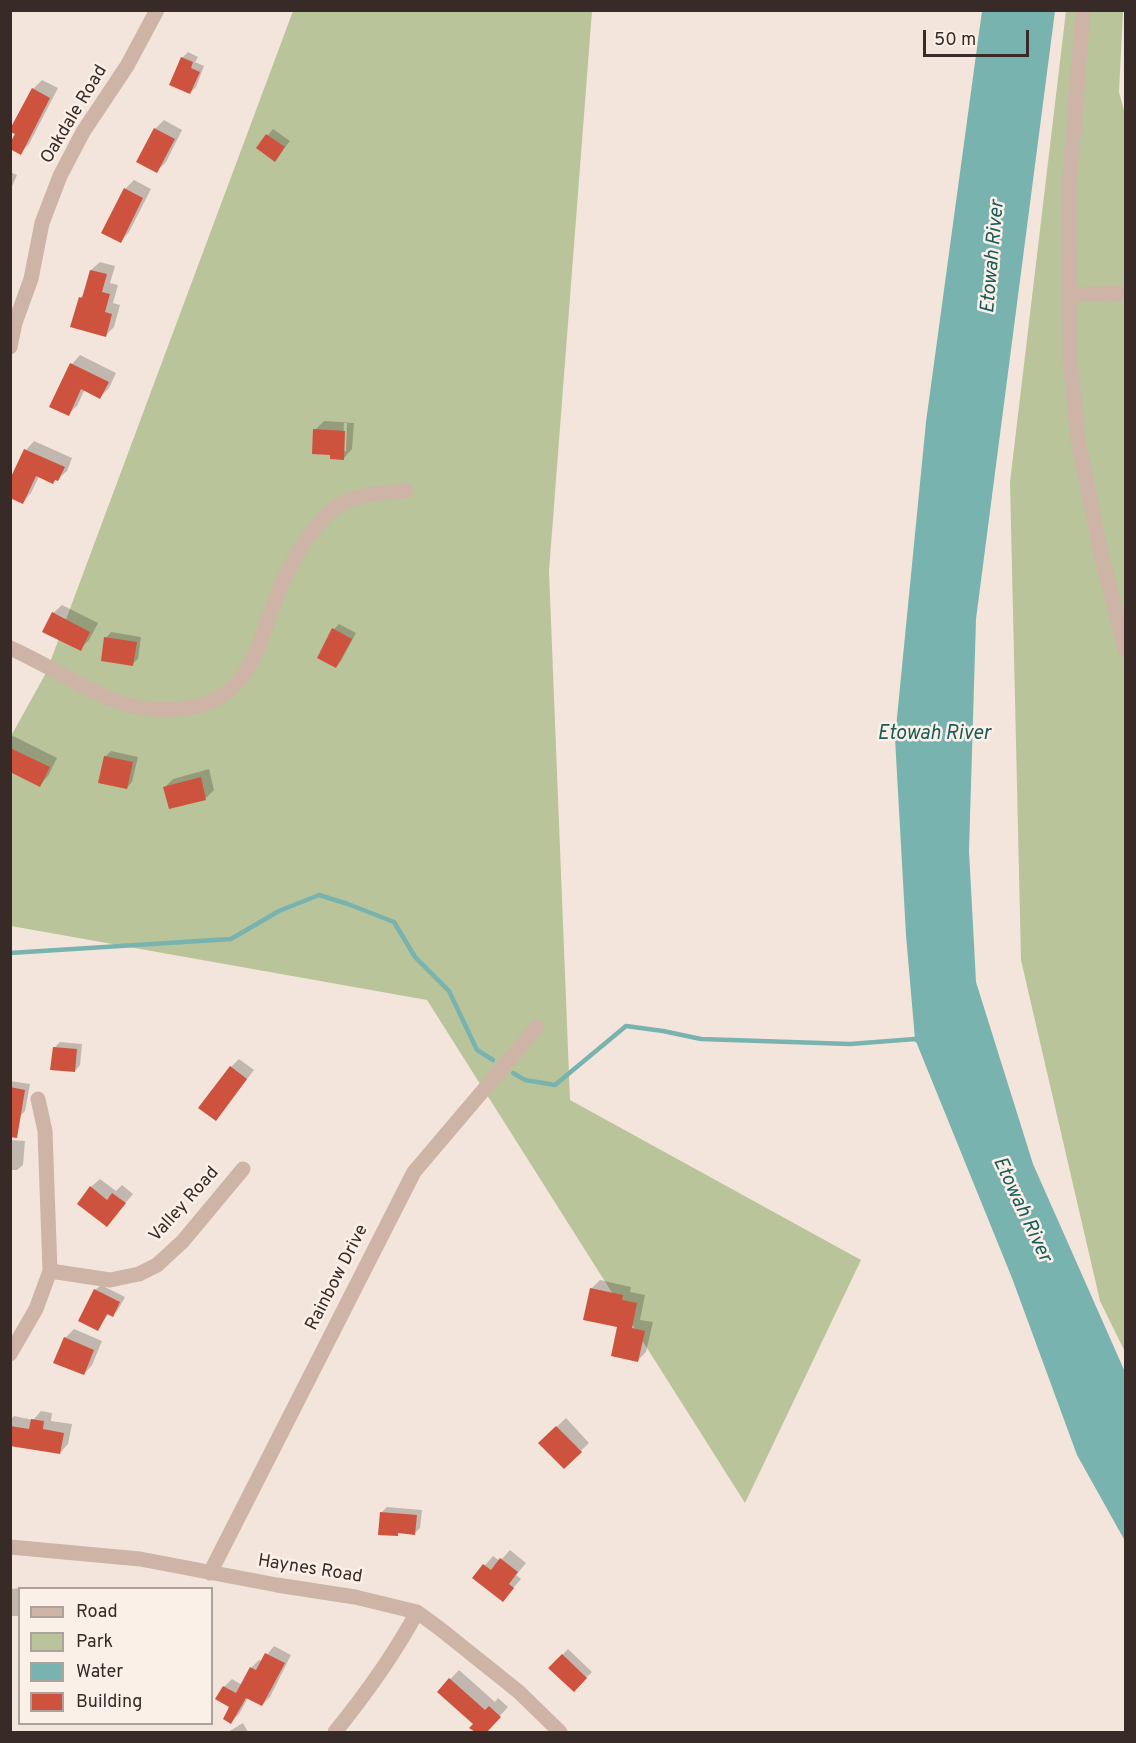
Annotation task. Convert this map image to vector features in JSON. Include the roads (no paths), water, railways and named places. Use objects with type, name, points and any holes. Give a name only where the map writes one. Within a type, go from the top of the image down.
[{"type":"street","name":"Oakdale Road","points":[[10,347],[15,323],[31,279],[42,223],[60,176],[83,132],[127,66],[157,10]]},
{"type":"street","points":[[1083,10],[1069,189],[1070,357],[1078,440],[1102,558],[1125,651]]},
{"type":"street","points":[[1069,295],[1125,293]]},
{"type":"street","points":[[10,648],[76,682],[126,704],[167,710],[192,708],[213,701],[230,690],[258,651],[283,580],[319,522],[337,507],[361,495],[406,491]]},
{"type":"street","name":"Rainbow Drive","points":[[210,1573],[414,1172],[537,1027]]},
{"type":"street","points":[[10,1354],[36,1309],[50,1271],[45,1131],[38,1099]]},
{"type":"street","name":"Valley Road","points":[[50,1271],[110,1280],[139,1274],[157,1265],[183,1241],[243,1169]]},
{"type":"street","name":"Haynes Road","points":[[10,1547],[140,1558],[210,1573],[355,1597],[417,1612],[519,1692],[560,1732]]},
{"type":"street","points":[[334,1732],[353,1710],[404,1637],[417,1612]]},
{"type":"water","name":"Etowah River","points":[[982,11],[1055,11],[976,619],[969,851],[976,982],[1033,1164],[1125,1372],[1125,1541],[1077,1455],[1012,1278],[915,1039],[906,935],[895,738],[926,422]]},
{"type":"waterway","points":[[10,953],[231,939],[279,911],[319,895],[394,922],[415,957],[449,991],[477,1050],[493,1060]]},
{"type":"waterway","points":[[513,1073],[525,1080],[555,1085],[626,1026],[701,1039],[850,1044],[915,1039],[920,1042]]}]
